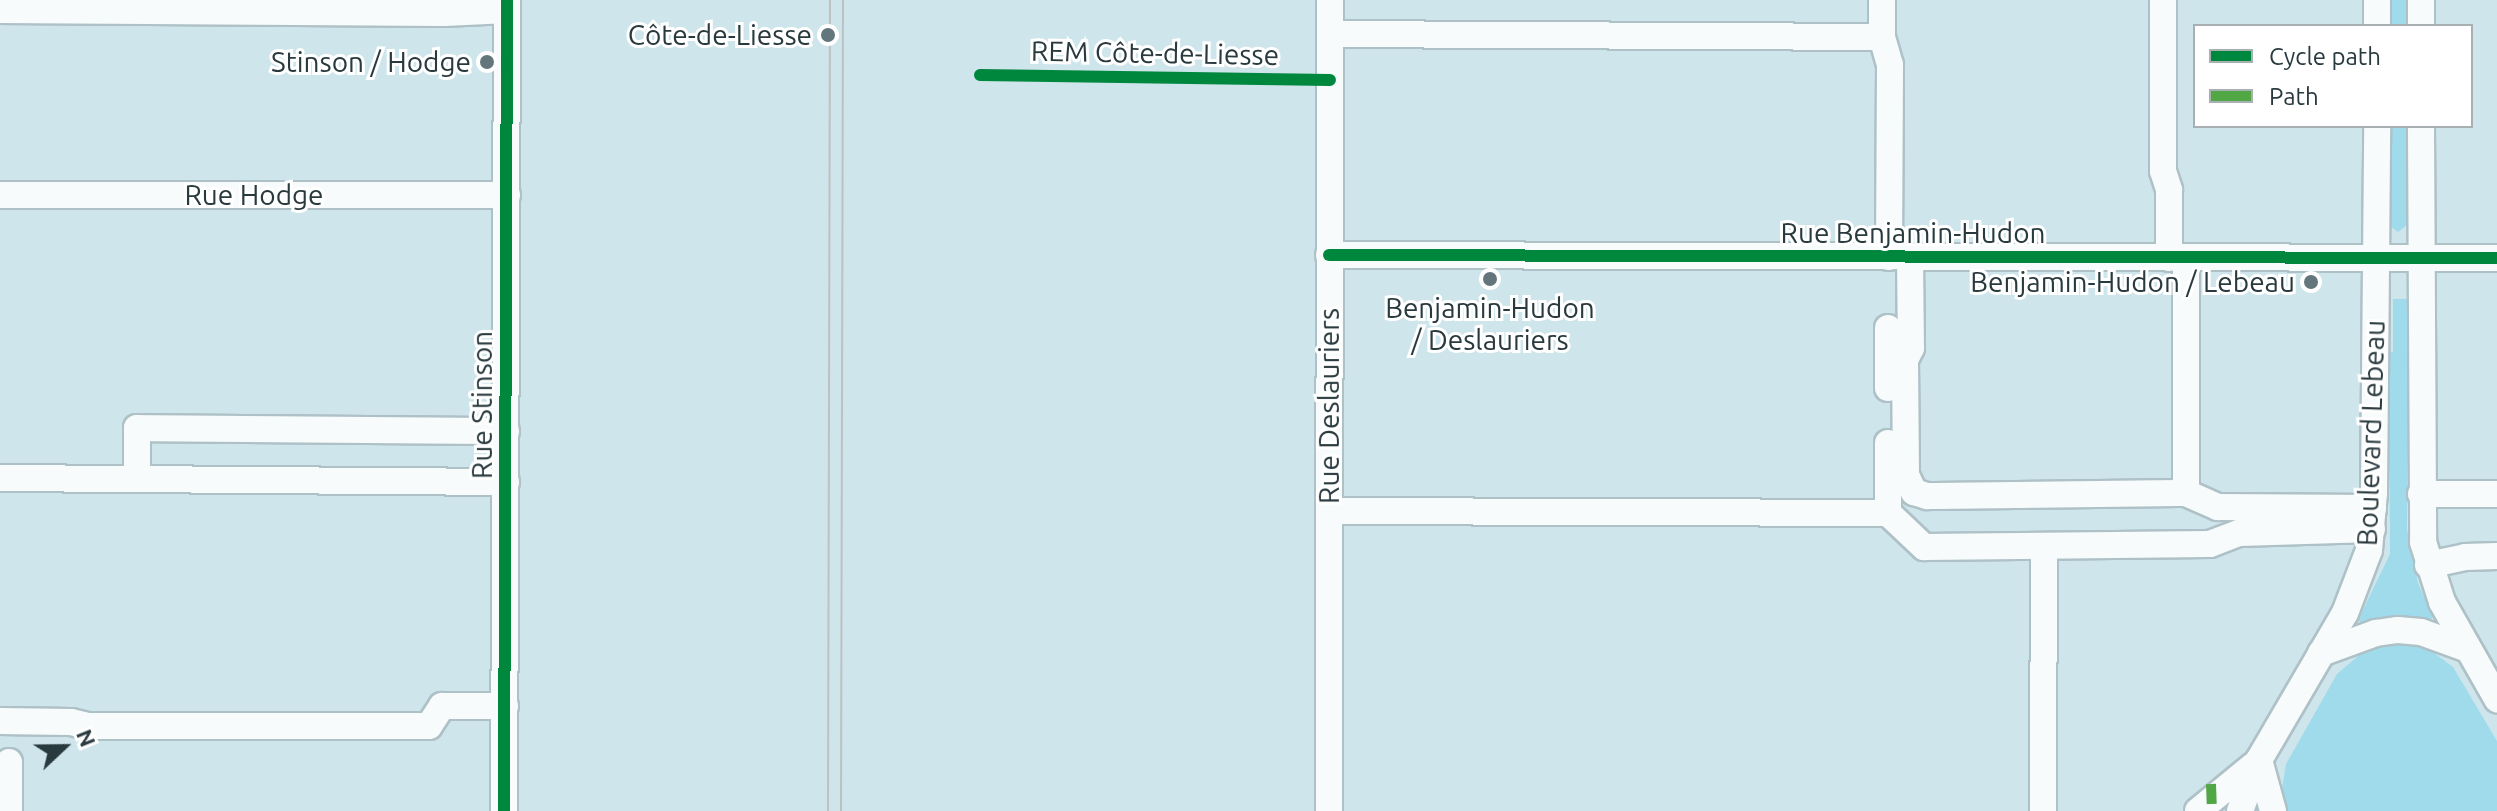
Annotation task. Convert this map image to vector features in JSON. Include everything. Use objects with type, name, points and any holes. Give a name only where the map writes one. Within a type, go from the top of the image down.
[{"type":"street","name":"Rue Deslauriers","points":[[1329,811],[1330,0]]},
{"type":"street","points":[[1882,0],[1882,37],[1890,65],[1900,257],[1911,348],[1905,360],[1906,475],[1914,492],[1927,496],[2186,493],[2212,506],[2373,518]]},
{"type":"street","points":[[2163,0],[2163,171],[2169,190],[2178,258],[2186,493]]},
{"type":"street","points":[[2377,0],[2377,24]]},
{"type":"street","points":[[2421,0],[2421,24]]},
{"type":"street","points":[[0,10],[429,13],[507,5]]},
{"type":"street","name":"Rue Stinson","points":[[504,811],[507,5]]},
{"type":"street","points":[[1330,34],[1882,37]]},
{"type":"street","name":"Boulevard Lebeau","points":[[2240,811],[2259,760],[2356,590],[2373,518],[2377,128]]},
{"type":"street","name":"Boulevard Lebeau","points":[[2421,128],[2421,494],[2428,565],[2442,602],[2497,699]]},
{"type":"street","name":"Rue Hodge","points":[[0,195],[507,195]]},
{"type":"street","name":"Rue Benjamin-Hudon","points":[[1329,255],[2497,258]]},
{"type":"street","points":[[1888,328],[1888,513]]},
{"type":"street","points":[[137,479],[137,428],[506,431]]},
{"type":"street","points":[[0,478],[506,482]]},
{"type":"street","points":[[2421,494],[2497,494]]},
{"type":"street","points":[[1329,511],[1888,513],[1924,547],[2210,544],[2239,533],[2373,518]]},
{"type":"street","points":[[2043,811],[2044,546]]},
{"type":"street","points":[[2428,565],[2465,557],[2497,556]]},
{"type":"street","points":[[2321,653],[2376,633],[2398,630],[2421,632],[2468,649]]},
{"type":"street","points":[[0,721],[71,722],[88,726],[429,726],[442,706],[505,706]]},
{"type":"street","points":[[2259,760],[2273,811]]},
{"type":"street","name":"Boulevard Lebeau","points":[[2198,811],[2259,760]]},
{"type":"street","points":[[9,762],[9,811]]},
{"type":"shaded area","points":[[2390,0],[2408,0],[2408,24],[2390,24]]},
{"type":"shaded area","points":[[2390,128],[2407,128],[2407,225],[2398,232],[2391,227]]},
{"type":"shaded area","points":[[2393,299],[2408,299],[2407,529],[2418,583],[2433,617],[2429,622],[2399,618],[2362,624],[2358,620],[2390,554],[2389,352],[2393,352]]},
{"type":"shaded area","points":[[2402,643],[2430,650],[2453,667],[2497,741],[2497,811],[2286,811],[2282,789],[2286,764],[2337,674],[2365,650]]},
{"type":"tram line","points":[[828,811],[830,0]]},
{"type":"tram line","points":[[841,811],[843,0]]},
{"type":"marked path","points":[[2211,784],[2212,811]]},
{"type":"cycle path","points":[[504,811],[507,0]]},
{"type":"cycle path","name":"REM Côte-de-Liesse","points":[[980,75],[1330,80]]},
{"type":"cycle path","points":[[1329,255],[2497,258]]},
{"type":"place","name":"Côte-de-Liesse","points":[[828,35]]},
{"type":"place","name":"Stinson / Hodge","points":[[487,62]]},
{"type":"place","name":"Benjamin-Hudon / Deslauriers","points":[[1490,279]]},
{"type":"place","name":"Benjamin-Hudon / Lebeau","points":[[2311,282]]}]
